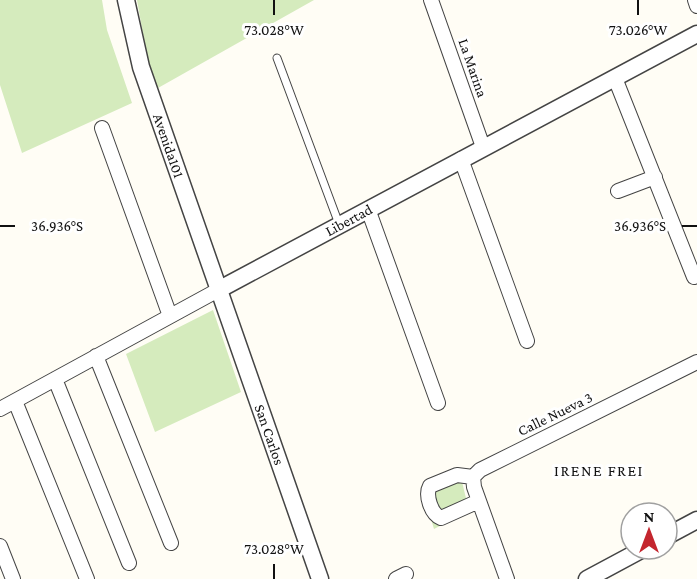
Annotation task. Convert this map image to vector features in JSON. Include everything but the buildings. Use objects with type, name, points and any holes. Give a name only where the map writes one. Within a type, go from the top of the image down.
[{"type":"street","name":"Avenida101","points":[[126,0],[141,67],[220,289]]},
{"type":"street","name":"La Marina","points":[[431,0],[483,147]]},
{"type":"street","points":[[695,0],[697,6]]},
{"type":"street","name":"Libertad","points":[[0,409],[339,224],[697,34]]},
{"type":"street","points":[[615,78],[694,277]]},
{"type":"street","points":[[102,128],[170,316]]},
{"type":"street","points":[[461,159],[527,341]]},
{"type":"street","points":[[618,191],[655,177]]},
{"type":"street","points":[[368,209],[438,403]]},
{"type":"street","name":"San Carlos","points":[[220,289],[320,579]]},
{"type":"street","points":[[96,356],[171,543]]},
{"type":"street","name":"Calle Nueva 3","points":[[479,501],[438,518],[428,494],[429,489],[457,475],[473,477],[480,470],[697,362]]},
{"type":"street","points":[[54,379],[129,562]]},
{"type":"street","points":[[15,401],[87,579]]},
{"type":"street","points":[[473,477],[473,483],[507,579]]},
{"type":"street","points":[[679,530],[697,520]]},
{"type":"street","points":[[0,546],[13,579]]},
{"type":"street","points":[[597,577],[623,561]]},
{"type":"lane","points":[[278,58],[339,224]]},
{"type":"green space","points":[[0,0],[102,0],[107,30],[132,103],[22,153],[0,85]]},
{"type":"green space","points":[[137,0],[314,0],[158,88],[148,63]]},
{"type":"green space","points":[[213,310],[241,392],[155,432],[126,354]]},
{"type":"green space","points":[[459,469],[469,511],[434,529],[421,486]]},
{"type":"district","name":"IRENE FREI","points":[[599,470]]}]
